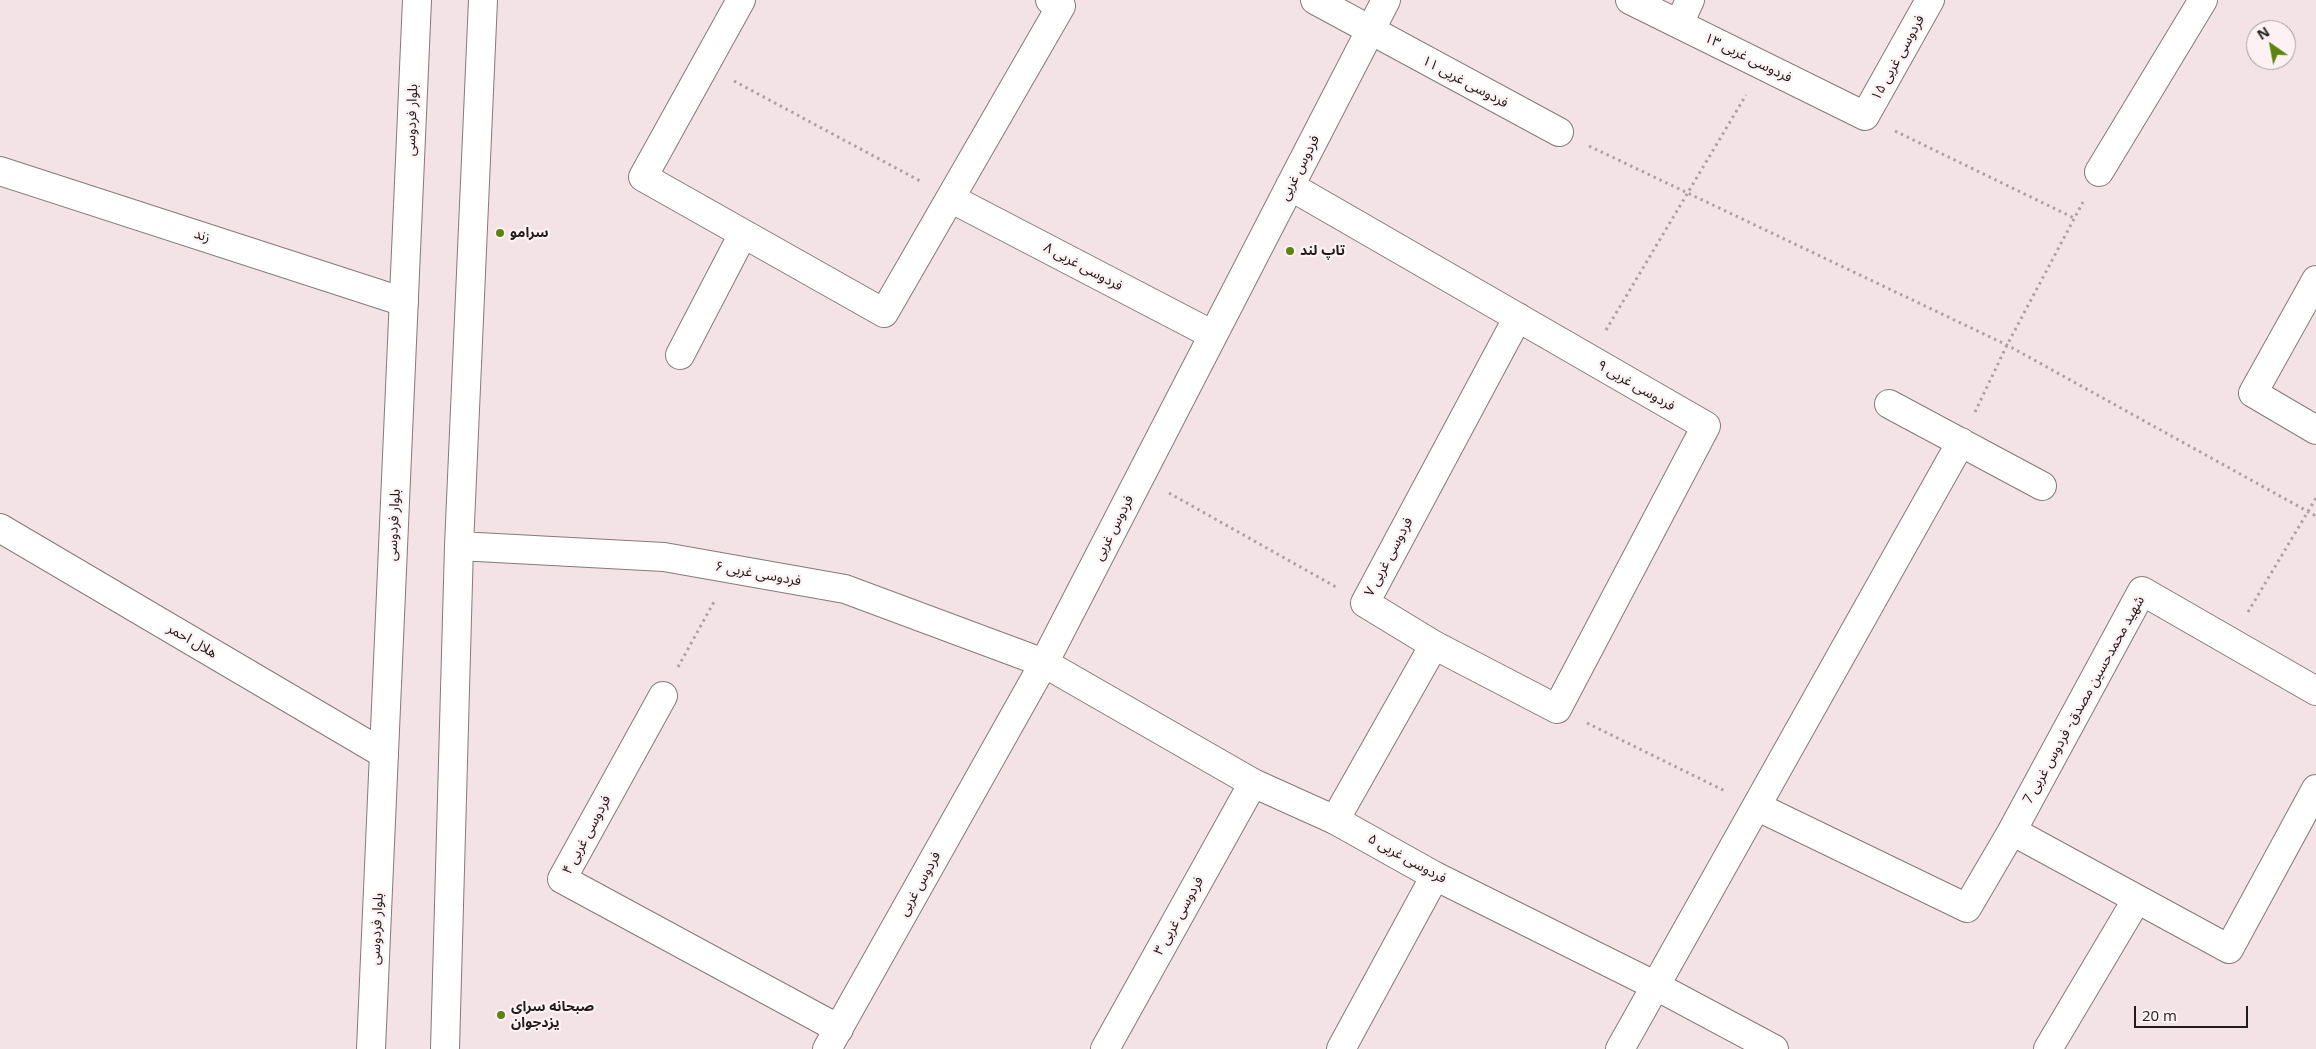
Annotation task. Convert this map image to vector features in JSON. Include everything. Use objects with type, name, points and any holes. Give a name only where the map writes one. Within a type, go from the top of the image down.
[{"type":"street","name":"بلوار فردوسی","points":[[371,1049],[417,0]]},
{"type":"street","points":[[446,1049],[459,546],[483,0]]},
{"type":"street","points":[[740,0],[643,177],[884,314],[952,199],[1061,6],[1050,0]]},
{"type":"street","name":"فردوسی غربی ۱۱","points":[[1315,0],[1559,132]]},
{"type":"street","name":"فردوس غربی","points":[[833,1039],[1044,663],[1386,0]]},
{"type":"street","name":"فردوسی غربی ۱۳","points":[[1630,0],[1684,12],[1763,66],[1865,116]]},
{"type":"street","name":"فردوسی غربی ۱۵","points":[[1865,116],[1930,0]]},
{"type":"street","points":[[2099,172],[2203,0]]},
{"type":"street","name":"زند","points":[[0,170],[404,302]]},
{"type":"street","name":"فردوسی غربی ۹","points":[[1290,186],[1706,426],[1557,709]]},
{"type":"street","name":"فردوسی غربی ۸","points":[[952,199],[1213,335]]},
{"type":"street","points":[[680,355],[743,234]]},
{"type":"street","points":[[2316,280],[2253,393],[2316,430]]},
{"type":"street","name":"فردوسی غربی ۷","points":[[1518,318],[1364,603],[1434,645],[1557,709]]},
{"type":"street","points":[[1889,404],[2042,486]]},
{"type":"street","points":[[1620,1049],[1758,807],[1961,442]]},
{"type":"street","name":"هلال احمر","points":[[0,528],[384,754]]},
{"type":"street","name":"فردوسی غربی ۶","points":[[459,546],[664,557],[844,589],[1044,663]]},
{"type":"street","name":"شهید محمدحسین مصدق- فردوس غربی 7","points":[[2012,831],[2142,591],[2316,691]]},
{"type":"street","points":[[1335,820],[1434,645]]},
{"type":"street","name":"فردوسی غربی ۵","points":[[1044,663],[1253,783],[1335,820],[1436,876],[1656,986],[1774,1049]]},
{"type":"street","name":"فردوسی غربی ۴","points":[[663,696],[562,879],[833,1039]]},
{"type":"street","name":"فردوسی غربی ۳","points":[[1105,1049],[1253,783]]},
{"type":"street","points":[[1758,807],[1968,908],[2012,831],[2229,949],[2316,789]]},
{"type":"street","points":[[1340,1049],[1436,876]]},
{"type":"street","points":[[2048,1049],[2137,900]]},
{"type":"path","points":[[705,65],[952,199]]},
{"type":"path","points":[[1590,359],[1763,66]]},
{"type":"path","points":[[1865,116],[2074,218]]},
{"type":"path","points":[[1559,132],[2007,345],[2316,516]]},
{"type":"path","points":[[1961,442],[2007,345],[2099,172]]},
{"type":"path","points":[[1140,477],[1364,603]]},
{"type":"path","points":[[2231,641],[2316,498]]},
{"type":"path","points":[[663,696],[732,569]]},
{"type":"path","points":[[1557,709],[1758,807]]},
{"type":"place","name":"سرامو","points":[[500,233]]},
{"type":"place","name":"تاپ لند","points":[[1290,251]]},
{"type":"place","name":"صبحانه سرای یزدجوان","points":[[501,1015]]}]
